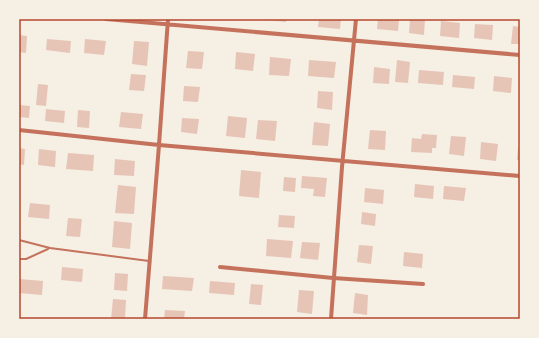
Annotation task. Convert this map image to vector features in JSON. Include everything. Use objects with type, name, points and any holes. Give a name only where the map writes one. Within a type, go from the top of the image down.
[{"type":"street","points":[[106,19],[520,55]]},
{"type":"street","points":[[145,319],[168,19]]},
{"type":"street","points":[[331,319],[333,278],[356,19]]},
{"type":"street","points":[[19,130],[159,146],[343,160],[520,176]]},
{"type":"street","points":[[220,267],[333,278],[423,284]]},
{"type":"lane","points":[[19,240],[50,248],[149,261]]},
{"type":"lane","points":[[19,259],[26,259],[50,248]]},
{"type":"building","points":[[286,19],[286,22],[265,20]]},
{"type":"building","points":[[319,19],[341,19],[340,29],[318,27]]},
{"type":"building","points":[[378,19],[399,20],[398,31],[377,29]]},
{"type":"building","points":[[410,19],[425,19],[424,35],[409,33]]},
{"type":"building","points":[[441,21],[460,23],[459,38],[440,36]]},
{"type":"building","points":[[475,24],[493,25],[492,40],[474,38]]},
{"type":"building","points":[[513,26],[520,27],[520,44],[511,44]]},
{"type":"building","points":[[19,35],[27,36],[26,53],[19,52]]},
{"type":"building","points":[[47,39],[71,41],[70,53],[46,50]]},
{"type":"building","points":[[85,39],[106,41],[104,55],[84,53]]},
{"type":"building","points":[[134,41],[149,42],[147,66],[132,64]]},
{"type":"building","points":[[188,51],[204,52],[202,69],[186,68]]},
{"type":"building","points":[[236,52],[255,54],[253,71],[235,69]]},
{"type":"building","points":[[270,57],[291,59],[289,76],[269,75]]},
{"type":"building","points":[[309,60],[336,62],[334,78],[308,76]]},
{"type":"building","points":[[397,60],[410,62],[408,83],[395,82]]},
{"type":"building","points":[[374,67],[390,69],[389,84],[373,83]]},
{"type":"building","points":[[419,70],[444,72],[443,85],[418,83]]},
{"type":"building","points":[[131,74],[146,75],[144,91],[129,90]]},
{"type":"building","points":[[453,75],[475,77],[474,89],[452,87]]},
{"type":"building","points":[[494,76],[512,78],[511,93],[493,91]]},
{"type":"building","points":[[38,84],[48,85],[46,106],[36,105]]},
{"type":"building","points":[[184,86],[200,87],[198,102],[183,101]]},
{"type":"building","points":[[318,91],[333,92],[332,110],[317,108]]},
{"type":"building","points":[[19,105],[30,106],[29,118],[19,117]]},
{"type":"building","points":[[46,109],[65,111],[64,123],[45,121]]},
{"type":"building","points":[[78,110],[90,111],[89,128],[77,127]]},
{"type":"building","points":[[121,112],[143,114],[141,129],[119,127]]},
{"type":"building","points":[[228,116],[247,118],[245,138],[226,136]]},
{"type":"building","points":[[182,118],[199,119],[197,134],[181,132]]},
{"type":"building","points":[[258,120],[277,121],[275,141],[256,139]]},
{"type":"building","points":[[314,122],[330,124],[328,146],[312,145]]},
{"type":"building","points":[[370,130],[386,131],[385,150],[368,149]]},
{"type":"building","points":[[422,134],[437,135],[436,148],[432,148],[432,153],[411,152],[412,138],[421,139]]},
{"type":"building","points":[[451,136],[466,137],[464,156],[449,154]]},
{"type":"building","points":[[481,142],[498,144],[496,161],[480,159]]},
{"type":"building","points":[[19,148],[25,149],[24,165],[19,164]]},
{"type":"building","points":[[518,148],[520,148],[520,161],[517,160]]},
{"type":"building","points":[[39,149],[56,151],[55,167],[38,165]]},
{"type":"building","points":[[68,153],[94,155],[93,171],[66,169]]},
{"type":"building","points":[[115,159],[135,161],[134,176],[114,175]]},
{"type":"building","points":[[241,170],[261,172],[259,198],[239,196]]},
{"type":"building","points":[[302,176],[327,178],[325,197],[313,196],[314,189],[301,188]]},
{"type":"building","points":[[284,177],[296,178],[295,192],[283,191]]},
{"type":"building","points":[[415,184],[434,186],[433,199],[414,197]]},
{"type":"building","points":[[118,185],[136,187],[134,214],[115,213]]},
{"type":"building","points":[[444,186],[466,188],[464,201],[443,199]]},
{"type":"building","points":[[365,188],[384,190],[383,204],[364,202]]},
{"type":"building","points":[[30,203],[50,205],[49,219],[28,217]]},
{"type":"building","points":[[362,212],[376,214],[375,226],[361,224]]},
{"type":"building","points":[[279,215],[295,216],[294,228],[278,227]]},
{"type":"building","points":[[68,218],[82,219],[80,237],[66,236]]},
{"type":"building","points":[[114,221],[132,223],[130,249],[112,247]]},
{"type":"building","points":[[267,239],[293,241],[291,258],[266,256]]},
{"type":"building","points":[[302,242],[320,243],[318,260],[300,258]]},
{"type":"building","points":[[359,245],[373,246],[371,264],[357,262]]},
{"type":"building","points":[[404,252],[423,254],[422,268],[403,266]]},
{"type":"building","points":[[62,267],[83,269],[82,282],[61,280]]},
{"type":"building","points":[[115,273],[128,274],[127,291],[114,290]]},
{"type":"building","points":[[163,276],[194,278],[192,291],[162,289]]},
{"type":"building","points":[[19,279],[43,281],[42,295],[19,293]]},
{"type":"building","points":[[210,281],[235,283],[234,295],[209,293]]},
{"type":"building","points":[[251,284],[263,285],[261,305],[249,304]]},
{"type":"building","points":[[299,290],[314,291],[312,314],[297,312]]},
{"type":"building","points":[[355,293],[368,295],[367,315],[353,313]]},
{"type":"building","points":[[113,299],[126,300],[125,319],[111,319]]},
{"type":"building","points":[[165,310],[185,311],[184,319],[164,319]]}]
